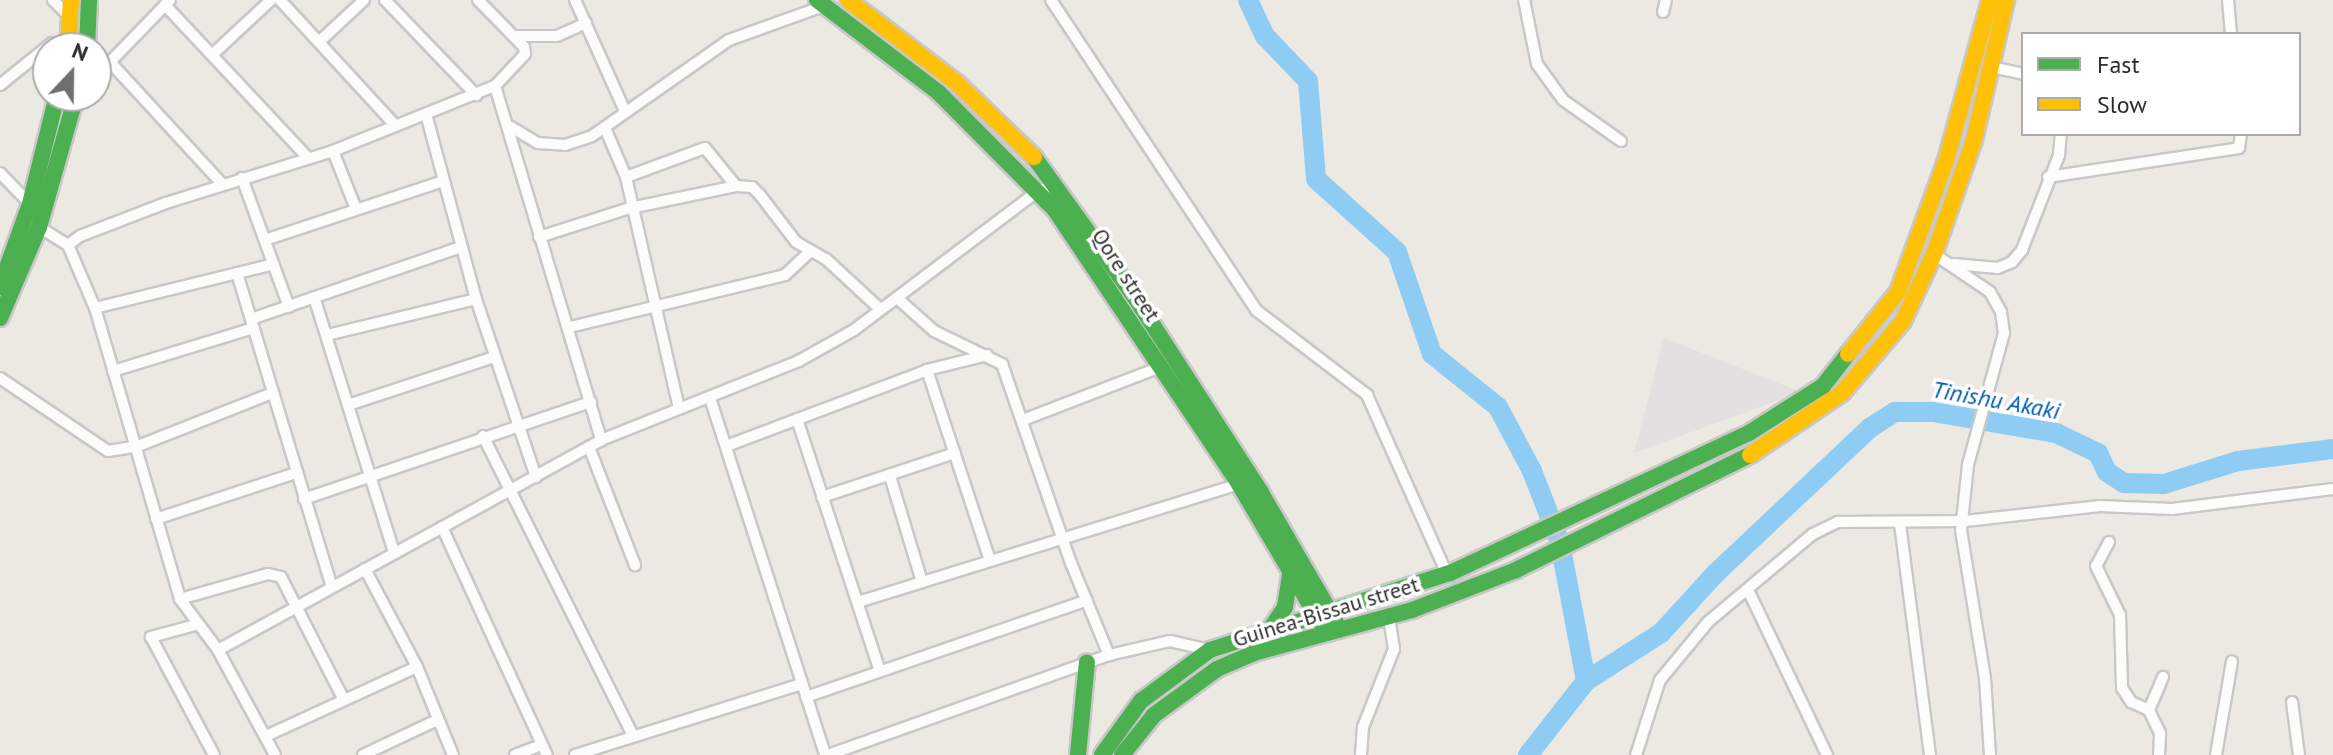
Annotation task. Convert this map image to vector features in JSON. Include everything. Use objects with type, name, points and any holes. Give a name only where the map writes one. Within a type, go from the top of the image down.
[{"type":"main road","points":[[88,32],[89,0]]},
{"type":"main road","name":"Qore street","points":[[848,0],[957,83],[1032,154],[1136,299],[1310,578],[1324,614]]},
{"type":"main road","points":[[1102,755],[1141,701],[1210,650],[1447,574],[1784,415],[1823,386],[1880,320],[1898,292],[1946,161],[1990,0]]},
{"type":"main road","name":"Guinea-Bissau street","points":[[1122,755],[1154,715],[1217,669],[1389,618],[1523,566],[1770,445],[1842,393],[1903,321],[1934,254],[1974,140],[2006,0]]},
{"type":"main road","name":"Qore street","points":[[824,2],[939,93],[1038,191],[1074,234],[1334,632]]},
{"type":"main road","points":[[70,32],[71,9]]},
{"type":"main road","points":[[0,287],[30,204],[53,112]]},
{"type":"main road","points":[[0,318],[39,227],[71,112]]},
{"type":"main road","points":[[1271,628],[1293,580],[1289,566]]},
{"type":"main road","points":[[1310,578],[1334,601],[1358,605]]},
{"type":"main road","points":[[1078,755],[1087,662]]},
{"type":"street","points":[[53,0],[71,9]]},
{"type":"street","points":[[213,54],[271,0]]},
{"type":"street","points":[[280,0],[396,126]]},
{"type":"street","points":[[320,41],[364,0]]},
{"type":"street","points":[[385,0],[476,95]]},
{"type":"street","points":[[68,245],[94,230],[242,178],[333,151],[495,86],[525,54],[514,36],[478,0]]},
{"type":"street","points":[[575,0],[625,111]]},
{"type":"street","points":[[1051,0],[1256,310],[1367,395],[1447,574]]},
{"type":"street","points":[[1524,0],[1537,64],[1563,100],[1621,141]]},
{"type":"street","points":[[1663,12],[1666,0]]},
{"type":"street","points":[[2228,0],[2231,32]]},
{"type":"street","points":[[112,60],[167,2],[307,157]]},
{"type":"street","points":[[511,127],[538,143],[565,145],[605,128],[729,40],[824,2]]},
{"type":"street","points":[[514,36],[557,36],[586,23]]},
{"type":"street","points":[[0,85],[32,59]]},
{"type":"street","points":[[112,64],[223,185]]},
{"type":"street","points":[[1991,67],[2021,74]]},
{"type":"street","points":[[495,86],[511,127],[539,237],[570,327],[601,440]]},
{"type":"street","points":[[426,114],[476,299],[536,477]]},
{"type":"street","points":[[605,128],[626,177],[630,208],[679,409]]},
{"type":"street","points":[[1954,264],[1998,268],[2012,262],[2022,250],[2059,155],[2061,136]]},
{"type":"street","points":[[2048,177],[2239,148],[2241,136]]},
{"type":"street","points":[[626,177],[705,148],[736,186]]},
{"type":"street","points":[[333,151],[356,209]]},
{"type":"street","points":[[0,173],[30,204]]},
{"type":"street","points":[[242,178],[268,239],[289,307]]},
{"type":"street","points":[[268,239],[443,181]]},
{"type":"street","points":[[218,650],[601,440],[799,361],[897,298],[1038,191],[1055,184]]},
{"type":"street","points":[[539,237],[630,208],[736,186],[752,187],[809,253],[826,259],[880,309]]},
{"type":"street","points":[[39,227],[68,245],[95,308],[138,446],[180,599],[195,625],[218,650],[275,755]]},
{"type":"street","points":[[113,371],[461,247]]},
{"type":"street","points":[[570,327],[785,275],[809,253]]},
{"type":"street","points":[[1934,254],[1954,264],[1990,292],[2001,312],[2004,333],[1975,437],[1961,538],[1985,678],[1990,755]]},
{"type":"street","points":[[95,308],[274,264]]},
{"type":"street","points":[[237,273],[270,394],[332,587]]},
{"type":"street","points":[[314,297],[394,552]]},
{"type":"street","points":[[897,298],[934,331],[1002,364],[1063,538],[1109,655]]},
{"type":"street","points":[[327,335],[476,299]]},
{"type":"street","points":[[729,445],[927,370],[987,355]]},
{"type":"street","points":[[348,405],[494,357]]},
{"type":"street","points":[[1023,420],[1160,367]]},
{"type":"street","points":[[927,370],[990,560]]},
{"type":"street","points":[[0,378],[98,449],[138,446],[270,394]]},
{"type":"street","points":[[710,398],[729,445],[801,684],[826,755],[1109,655],[1170,641],[1210,650]]},
{"type":"street","points":[[304,499],[518,424],[591,402]]},
{"type":"street","points":[[797,419],[879,669]]},
{"type":"street","points":[[483,436],[632,734]]},
{"type":"street","points":[[589,447],[635,565]]},
{"type":"street","points":[[822,497],[955,453]]},
{"type":"street","points":[[156,519],[296,473]]},
{"type":"street","points":[[890,476],[922,582]]},
{"type":"street","points":[[858,602],[1063,538],[1076,538],[1239,484]]},
{"type":"street","points":[[1636,755],[1660,680],[1708,622],[1813,534],[1838,522],[1900,524],[1965,521],[2100,506],[2172,509],[2333,489]]},
{"type":"street","points":[[1900,524],[1930,755]]},
{"type":"street","points":[[442,527],[544,750],[515,755]]},
{"type":"street","points":[[2109,542],[2096,566],[2120,615],[2122,688],[2131,702],[2149,710],[2160,733],[2159,755]]},
{"type":"street","points":[[365,569],[417,667],[453,755]]},
{"type":"street","points":[[180,599],[268,574],[281,577],[344,700]]},
{"type":"street","points":[[1748,590],[1827,755]]},
{"type":"street","points":[[806,697],[879,669],[1087,600]]},
{"type":"street","points":[[1361,755],[1363,727],[1394,649],[1389,618]]},
{"type":"street","points":[[195,625],[151,637],[214,755]]},
{"type":"street","points":[[2216,755],[2232,661]]},
{"type":"street","points":[[266,736],[417,667]]},
{"type":"street","points":[[2149,710],[2163,677]]},
{"type":"street","points":[[575,755],[632,734],[801,684]]},
{"type":"street","points":[[2292,702],[2299,755]]},
{"type":"street","points":[[370,754],[437,720]]},
{"type":"shaded area","points":[[1664,338],[1801,392],[1634,453]]},
{"type":"waterway","points":[[1248,0],[1265,36],[1308,81],[1316,179],[1397,252],[1432,354],[1498,407],[1532,471],[1560,543],[1586,681]]},
{"type":"waterway","name":"Tinishu Akaki","points":[[1528,755],[1586,681],[1661,633],[1716,573],[1870,428],[1895,412],[1933,412],[2056,433],[2098,453],[2107,472],[2124,483],[2164,484],[2238,461],[2333,449]]},
{"type":"traffic: fast","points":[[88,32],[89,0]]},
{"type":"traffic: fast","points":[[817,0],[939,93],[1055,210],[1239,484],[1321,623]]},
{"type":"traffic: fast","points":[[0,287],[30,204],[53,112]]},
{"type":"traffic: fast","points":[[0,318],[39,227],[71,112]]},
{"type":"traffic: fast","points":[[1034,157],[1136,299],[1260,491],[1336,622]]},
{"type":"traffic: fast","points":[[1102,755],[1141,701],[1210,650],[1450,573],[1749,433],[1823,386],[1848,354]]},
{"type":"traffic: fast","points":[[1122,755],[1154,715],[1217,669],[1254,653],[1412,610],[1516,570],[1750,455]]},
{"type":"traffic: fast","points":[[1271,628],[1285,607],[1291,571]]},
{"type":"traffic: fast","points":[[1078,755],[1087,662]]},
{"type":"traffic: slow","points":[[69,32],[71,0]]},
{"type":"traffic: slow","points":[[848,0],[957,83],[1034,157]]},
{"type":"traffic: slow","points":[[1848,354],[1898,292],[1946,161],[1990,0]]},
{"type":"traffic: slow","points":[[1750,455],[1842,393],[1903,321],[1934,254],[1974,140],[2006,0]]}]
